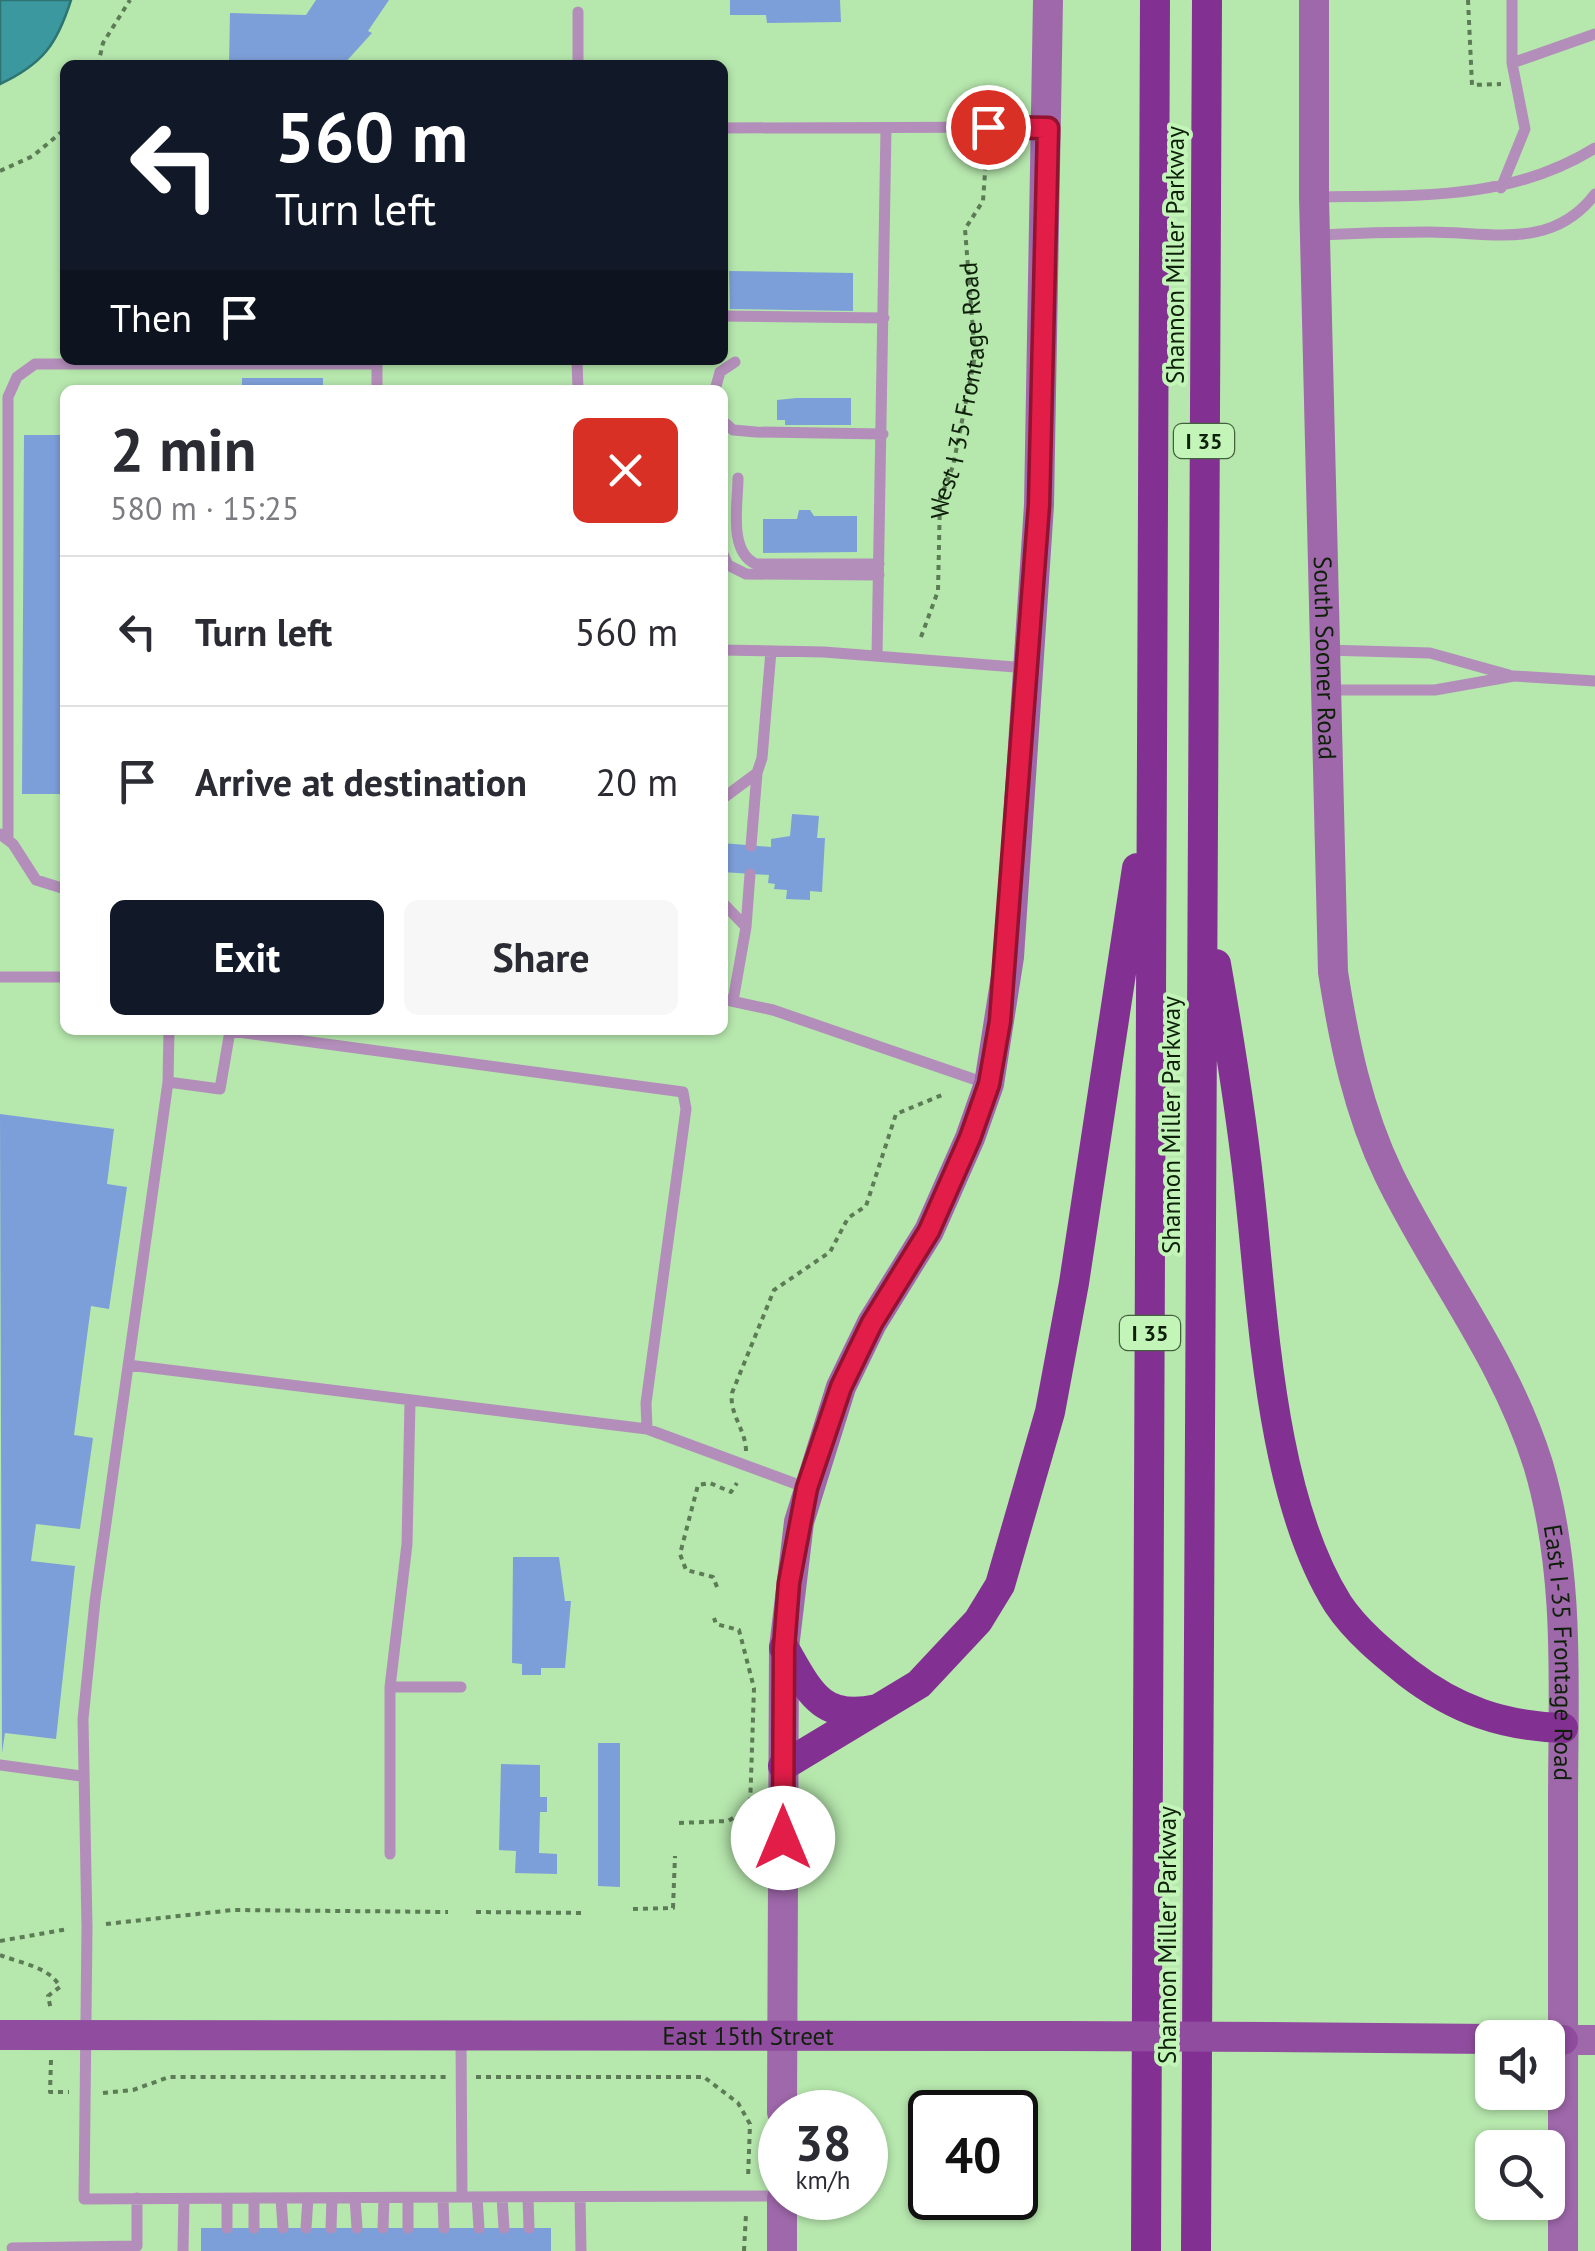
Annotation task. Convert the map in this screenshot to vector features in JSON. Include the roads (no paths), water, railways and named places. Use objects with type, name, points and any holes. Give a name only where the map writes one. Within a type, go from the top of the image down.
[{"type":"highway","name":"Shannon Miller Parkway","points":[[1146,2251],[1155,0]]},
{"type":"highway","name":"Shannon Miller Parkway","points":[[1196,2251],[1206,0]]},
{"type":"highway","points":[[783,1766],[919,1684],[978,1621],[1000,1585],[1050,1412],[1074,1284],[1152,771]]},
{"type":"highway","points":[[1202,883],[1242,1116],[1265,1339],[1292,1492],[1317,1567],[1340,1608],[1376,1648],[1417,1680],[1466,1710],[1499,1722],[1562,1728]]},
{"type":"highway","points":[[784,1648],[820,1703],[840,1713],[885,1707]]},
{"type":"main road","name":"East 15th Street","points":[[0,2034],[1475,2039]]},
{"type":"street","points":[[782,2090],[784,1648],[789,1583],[807,1488],[841,1387],[872,1323],[929,1231],[989,1084],[1008,957],[1039,505],[1048,0]]},
{"type":"street","name":"South Sooner Road","points":[[1314,0],[1314,197],[1332,972],[1344,1045],[1388,1173],[1454,1288]]},
{"type":"street","name":"East I-35 Frontage Road","points":[[1454,1288],[1491,1348],[1517,1404],[1538,1468],[1554,1539],[1562,1604],[1555,2020]]},
{"type":"street","points":[[1565,2040],[1595,2040]]},
{"type":"street","name":"East I-35 Frontage Road","points":[[1557,2110],[1562,2251]]},
{"type":"street","points":[[781,2220],[782,2251]]},
{"type":"lane","points":[[1501,188],[1525,128],[1512,63],[1512,0]]},
{"type":"lane","points":[[578,12],[578,60]]},
{"type":"lane","points":[[1512,63],[1595,34]]},
{"type":"lane","points":[[728,128],[1048,128]]},
{"type":"lane","points":[[877,656],[886,128]]},
{"type":"lane","points":[[1314,197],[1501,188],[1542,177],[1595,148]]},
{"type":"lane","points":[[1315,235],[1434,232],[1510,238],[1537,234],[1578,215],[1595,194]]},
{"type":"lane","points":[[728,316],[884,318]]},
{"type":"lane","points":[[716,385],[720,372],[735,362]]},
{"type":"lane","points":[[60,363],[35,364],[17,377],[8,397],[4,837],[36,880],[60,887]]},
{"type":"lane","points":[[728,425],[733,430],[882,434]]},
{"type":"lane","points":[[738,478],[738,546],[746,560],[756,564],[879,570]]},
{"type":"lane","points":[[728,564],[746,574],[879,570]]},
{"type":"lane","points":[[728,650],[877,656],[1027,668]]},
{"type":"lane","points":[[1324,650],[1430,653],[1514,676],[1595,681]]},
{"type":"lane","points":[[751,846],[772,651]]},
{"type":"lane","points":[[1324,690],[1434,690],[1514,676]]},
{"type":"lane","points":[[728,795],[757,773]]},
{"type":"lane","points":[[750,874],[746,927],[728,1000],[989,1084]]},
{"type":"lane","points":[[728,908],[746,927]]},
{"type":"lane","points":[[0,976],[60,976]]},
{"type":"lane","points":[[169,1035],[168,1082],[88,1658],[81,1776],[87,1927],[84,2199],[758,2197]]},
{"type":"lane","points":[[168,1082],[220,1088],[229,1035]]},
{"type":"lane","points":[[260,1035],[684,1092],[686,1109],[646,1403],[647,1429]]},
{"type":"lane","points":[[128,1366],[647,1429],[807,1488]]},
{"type":"lane","points":[[390,1854],[390,1687],[407,1544],[410,1401]]},
{"type":"lane","points":[[390,1687],[462,1687]]},
{"type":"lane","points":[[0,1765],[81,1776]]},
{"type":"lane","points":[[460,2036],[462,2198]]},
{"type":"lane","points":[[580,2197],[580,2251]]},
{"type":"lane","points":[[12,2248],[137,2246],[137,2198]]},
{"type":"lane","points":[[226,2228],[227,2198]]},
{"type":"lane","points":[[254,2198],[254,2228]]},
{"type":"lane","points":[[281,2198],[283,2228]]},
{"type":"lane","points":[[306,2228],[308,2198]]},
{"type":"lane","points":[[332,2198],[332,2228]]},
{"type":"lane","points":[[355,2198],[356,2228]]},
{"type":"lane","points":[[383,2228],[384,2198]]},
{"type":"lane","points":[[408,2198],[408,2228]]},
{"type":"lane","points":[[442,2198],[444,2228]]},
{"type":"lane","points":[[477,2198],[479,2228]]},
{"type":"lane","points":[[502,2198],[504,2228]]},
{"type":"lane","points":[[528,2198],[529,2228]]},
{"type":"lane","points":[[183,2251],[184,2199]]},
{"type":"water","points":[[0,0],[71,0],[46,51],[27,69],[0,84]]}]
